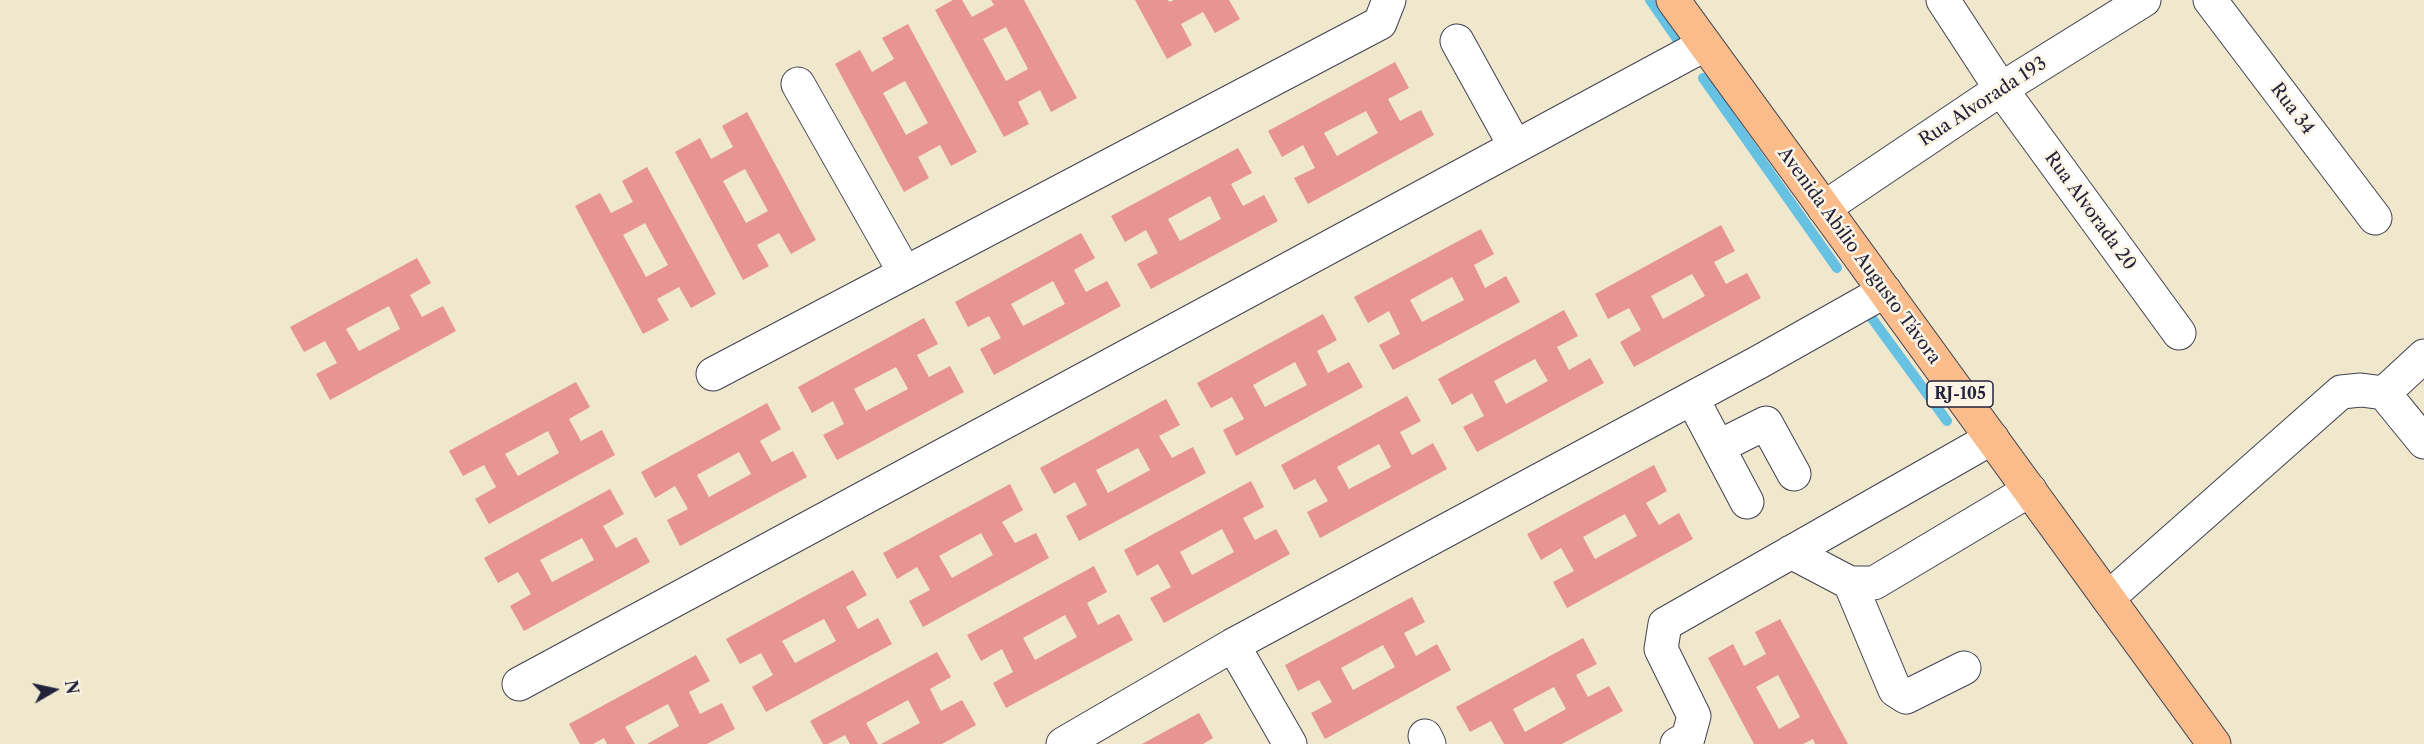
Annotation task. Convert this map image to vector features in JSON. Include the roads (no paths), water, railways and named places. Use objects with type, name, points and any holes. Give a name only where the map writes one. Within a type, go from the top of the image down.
[{"type":"main road","name":"Avenida Abílio Augusto Távora","points":[[1673,0],[2214,744]]},
{"type":"street","points":[[713,374],[1380,23],[1389,0]]},
{"type":"street","name":"Rua Alvorada 20","points":[[1943,0],[2001,89],[2179,333]]},
{"type":"street","name":"Rua Alvorada 193","points":[[1824,208],[2001,89],[2144,0]]},
{"type":"street","name":"Rua 34","points":[[2210,0],[2375,218]]},
{"type":"street","points":[[1457,41],[1515,146]]},
{"type":"street","points":[[519,684],[1704,45]]},
{"type":"street","points":[[798,84],[905,273]]},
{"type":"street","points":[[1063,744],[1233,645],[1692,398],[1885,291]]},
{"type":"street","points":[[2384,393],[2424,356]]},
{"type":"street","points":[[2108,598],[2341,393],[2351,390],[2384,393],[2424,442]]},
{"type":"street","points":[[1692,398],[1747,502]]},
{"type":"street","points":[[1718,447],[1766,423],[1794,474]]},
{"type":"street","points":[[1677,744],[1701,730],[1661,649],[1665,624],[1992,438]]},
{"type":"street","points":[[1791,552],[1850,583],[1874,583],[2030,490]]},
{"type":"street","points":[[1850,583],[1895,690],[1906,697],[1964,668]]},
{"type":"street","points":[[1233,645],[1290,744]]},
{"type":"waterway","points":[[1650,0],[1679,42]]},
{"type":"waterway","points":[[1703,78],[1837,268]]},
{"type":"waterway","points":[[1868,313],[1947,421]]}]
